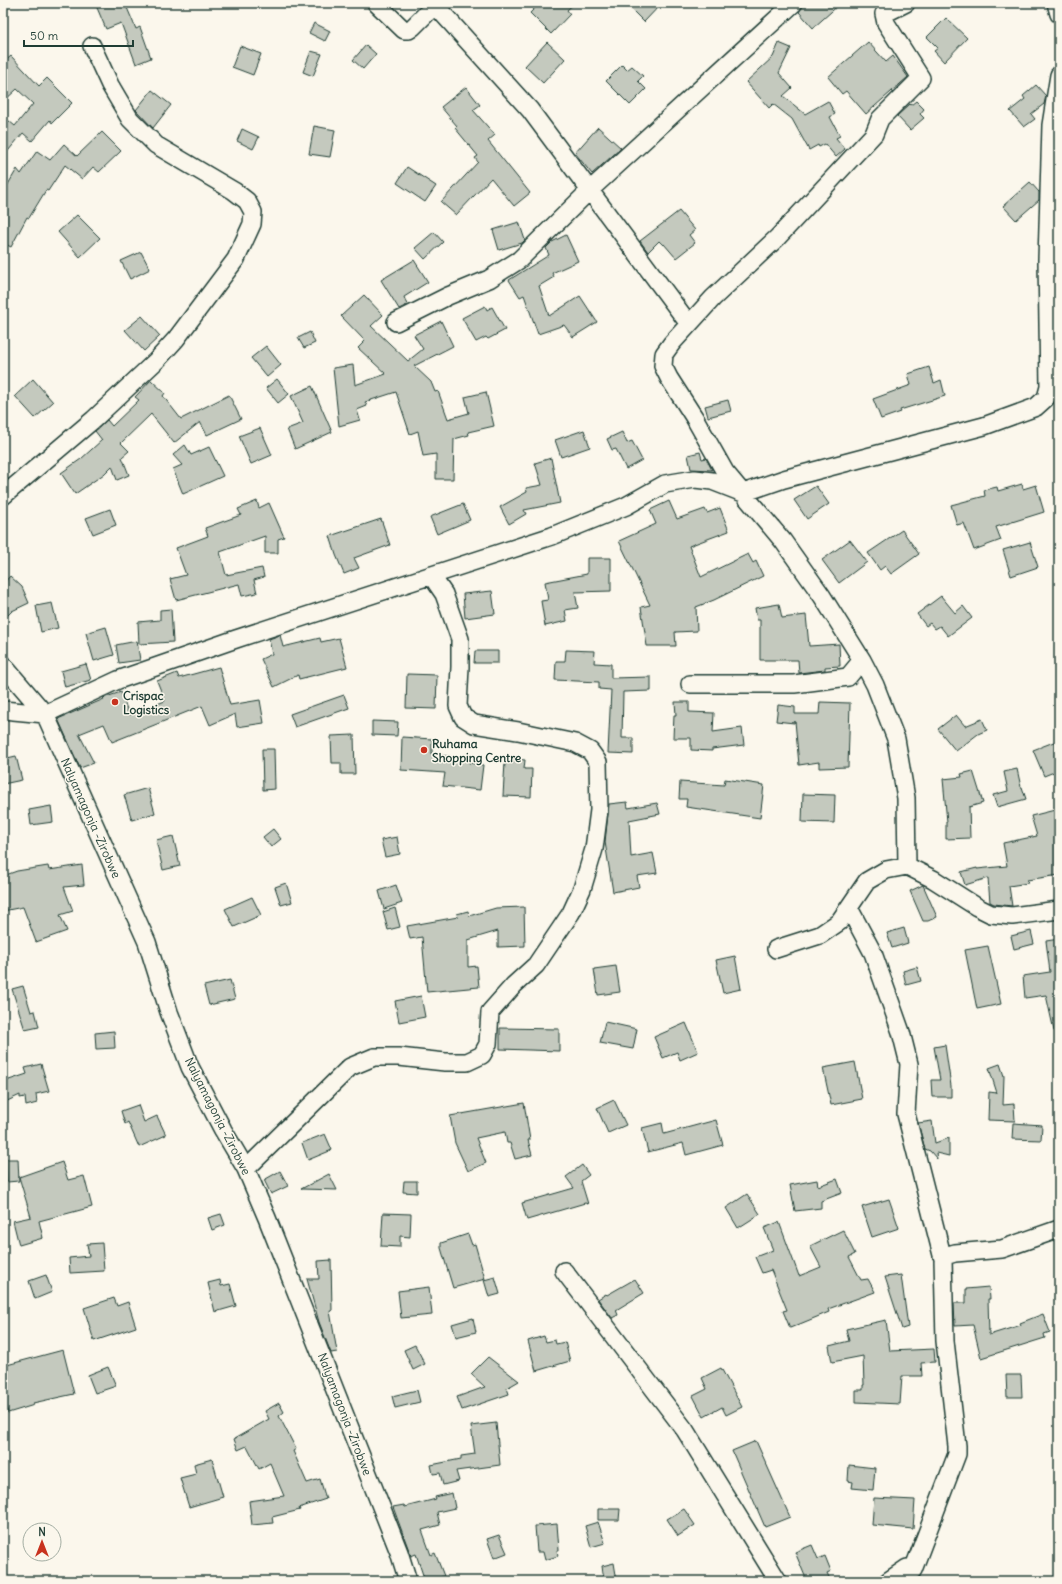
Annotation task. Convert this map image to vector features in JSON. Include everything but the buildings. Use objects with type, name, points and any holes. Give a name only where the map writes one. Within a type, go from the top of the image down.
[{"type":"street","points":[[376,3],[404,30],[409,30],[413,27],[436,4],[530,110],[689,324]]},
{"type":"street","points":[[396,322],[448,296],[489,279],[519,260],[590,190],[794,3]]},
{"type":"street","points":[[906,3],[884,14],[886,23],[921,78],[880,119],[874,134],[777,238],[713,298],[689,324],[664,354],[663,366],[725,472],[783,541],[822,596],[862,660],[875,686],[896,739],[906,798],[907,866]]},
{"type":"street","points":[[1056,3],[1059,14]]},
{"type":"street","points":[[3,496],[93,420],[156,361],[176,339],[236,259],[252,224],[253,212],[247,201],[234,191],[156,145],[130,120],[110,85],[92,46]]},
{"type":"street","points":[[3,710],[45,714],[118,680],[552,536],[626,506],[665,484],[695,478],[712,481],[743,493],[784,478],[984,426],[1036,407],[1046,398],[1049,387],[1054,326],[1047,260],[1051,125],[1059,76]]},
{"type":"street","points":[[246,1169],[350,1067],[374,1057],[399,1057],[445,1062],[467,1062],[482,1055],[488,1044],[490,1012],[514,985],[536,965],[571,912],[584,883],[594,849],[599,810],[598,762],[590,751],[575,742],[474,724],[463,717],[458,706],[460,639],[444,594],[431,575]]},
{"type":"street","points":[[690,684],[794,684],[848,676],[862,660]]},
{"type":"street","name":"Nalyamagonja -Zirobwe","points":[[3,665],[45,714],[146,942],[169,1012],[190,1067],[223,1130],[246,1169],[268,1218],[399,1552],[408,1581]]},
{"type":"street","points":[[776,949],[820,934],[839,922],[867,881],[886,870],[907,866],[933,879],[977,907],[991,914],[1012,916],[1059,910]]},
{"type":"street","points":[[849,908],[873,953],[900,1032],[909,1064],[906,1114],[943,1259],[945,1341],[958,1446],[913,1570],[907,1568],[888,1581]]},
{"type":"street","points":[[943,1259],[948,1255],[955,1253],[1002,1249],[1059,1229]]},
{"type":"street","points":[[564,1271],[685,1430],[778,1581]]},
{"type":"place","name":"Crispac Logistics","points":[[115,702]]},
{"type":"place","name":"Ruhama Shopping Centre","points":[[424,750]]}]
